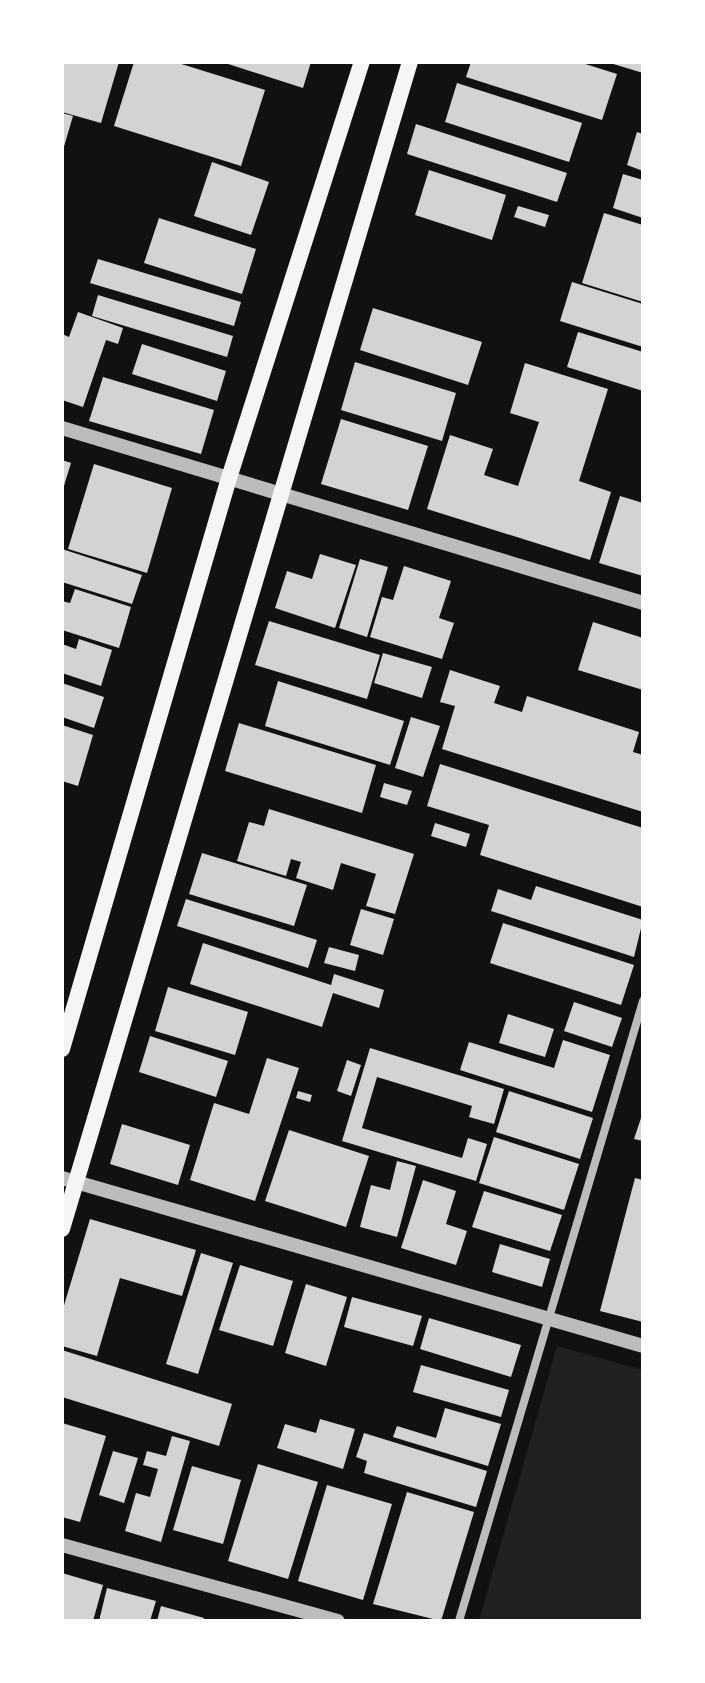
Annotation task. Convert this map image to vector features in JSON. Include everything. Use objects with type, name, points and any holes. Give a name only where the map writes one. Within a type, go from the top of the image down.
[{"type":"main road","points":[[62,1049],[229,478],[362,62]]},
{"type":"main road","points":[[62,1229],[69,1180],[282,495],[410,62]]},
{"type":"street","points":[[62,428],[643,603]]},
{"type":"street","points":[[459,1621],[643,1001]]},
{"type":"street","points":[[69,1180],[643,1346]]},
{"type":"street","points":[[62,1545],[338,1621]]},
{"type":"shaded area","points":[[557,1346],[643,1370],[643,1621],[479,1621]]},
{"type":"building","points":[[62,62],[119,62],[101,123],[62,112]]},
{"type":"building","points":[[134,62],[175,62],[265,90],[241,166],[114,126]]},
{"type":"building","points":[[222,62],[311,62],[303,88]]},
{"type":"building","points":[[471,62],[579,62],[617,74],[602,120],[466,77]]},
{"type":"building","points":[[643,62],[643,73],[610,63]]},
{"type":"building","points":[[457,83],[582,123],[569,162],[445,122]]},
{"type":"building","points":[[62,113],[73,116],[63,150],[62,150]]},
{"type":"building","points":[[416,124],[567,173],[557,202],[407,154]]},
{"type":"building","points":[[637,132],[643,134],[643,171],[627,165]]},
{"type":"building","points":[[212,162],[269,182],[251,235],[194,216]]},
{"type":"building","points":[[429,170],[506,195],[492,240],[415,215]]},
{"type":"building","points":[[623,174],[643,180],[643,218],[613,208]]},
{"type":"building","points":[[518,206],[549,215],[545,227],[514,217]]},
{"type":"building","points":[[604,213],[643,225],[643,302],[582,283]]},
{"type":"building","points":[[159,218],[256,249],[242,294],[144,263]]},
{"type":"building","points":[[98,259],[241,302],[234,326],[90,283]]},
{"type":"building","points":[[572,282],[643,304],[643,347],[560,321]]},
{"type":"building","points":[[98,295],[233,336],[227,357],[92,316]]},
{"type":"building","points":[[373,308],[482,342],[468,385],[360,350]]},
{"type":"building","points":[[78,312],[123,328],[118,344],[106,340],[83,407],[62,400],[62,334],[69,337]]},
{"type":"building","points":[[578,332],[643,352],[643,391],[567,367]]},
{"type":"building","points":[[142,344],[226,371],[217,401],[132,374]]},
{"type":"building","points":[[355,362],[456,393],[442,441],[341,410]]},
{"type":"building","points":[[525,363],[608,389],[579,481],[611,492],[590,560],[427,509],[450,435],[493,449],[484,475],[518,486],[539,422],[510,413]]},
{"type":"building","points":[[103,377],[214,410],[201,454],[89,421]]},
{"type":"building","points":[[341,419],[428,446],[408,510],[321,484]]},
{"type":"building","points":[[62,460],[71,463],[63,489],[62,489]]},
{"type":"building","points":[[94,464],[172,488],[147,573],[68,549]]},
{"type":"building","points":[[620,496],[643,503],[643,576],[599,563]]},
{"type":"building","points":[[62,549],[142,575],[132,604],[62,582]]},
{"type":"building","points":[[320,554],[356,565],[335,628],[275,608],[287,571],[312,579]]},
{"type":"building","points":[[360,559],[388,567],[367,637],[339,628]]},
{"type":"building","points":[[404,566],[451,581],[439,618],[454,623],[442,659],[370,637],[382,597],[393,600]]},
{"type":"building","points":[[75,589],[131,607],[119,648],[62,630],[62,601],[70,603]]},
{"type":"building","points":[[269,621],[380,655],[367,699],[255,665]]},
{"type":"building","points":[[593,622],[643,638],[643,690],[578,670]]},
{"type":"building","points":[[79,639],[112,650],[101,686],[62,673],[62,644],[76,649]]},
{"type":"building","points":[[383,653],[432,667],[422,698],[374,683]]},
{"type":"building","points":[[450,670],[500,686],[494,703],[522,712],[527,696],[639,732],[633,752],[643,755],[643,812],[442,749],[455,706],[440,702]]},
{"type":"building","points":[[278,681],[404,721],[390,765],[265,726]]},
{"type":"building","points":[[62,683],[104,697],[94,728],[62,717]]},
{"type":"building","points":[[411,717],[440,726],[423,777],[395,768]]},
{"type":"building","points":[[239,723],[376,765],[362,813],[225,771]]},
{"type":"building","points":[[62,725],[93,735],[78,786],[62,781]]},
{"type":"building","points":[[440,764],[643,828],[643,907],[480,855],[489,825],[427,806]]},
{"type":"building","points":[[384,783],[412,791],[407,805],[380,797]]},
{"type":"building","points":[[269,809],[414,854],[395,914],[366,906],[376,874],[341,863],[333,890],[296,878],[301,862],[291,859],[286,876],[237,861],[249,822],[264,826]]},
{"type":"building","points":[[435,823],[470,834],[466,847],[431,836]]},
{"type":"building","points":[[202,853],[307,885],[294,926],[189,894]]},
{"type":"building","points":[[536,886],[643,920],[634,957],[491,911],[498,889],[531,900]]},
{"type":"building","points":[[186,899],[317,940],[308,968],[177,926]]},
{"type":"building","points":[[361,909],[394,919],[383,955],[350,945]]},
{"type":"building","points":[[503,923],[634,965],[621,1005],[490,963]]},
{"type":"building","points":[[203,943],[331,985],[334,974],[384,990],[379,1008],[333,993],[322,1027],[190,984]]},
{"type":"building","points":[[329,947],[359,955],[355,971],[324,963]]},
{"type":"building","points":[[168,987],[248,1012],[235,1055],[155,1031]]},
{"type":"building","points":[[574,1002],[622,1018],[612,1047],[564,1031]]},
{"type":"building","points":[[508,1014],[554,1029],[545,1057],[499,1043]]},
{"type":"building","points":[[150,1036],[228,1061],[216,1097],[139,1072]]},
{"type":"building","points":[[563,1040],[610,1055],[592,1112],[460,1070],[469,1042],[554,1068]]},
{"type":"building","points":[[370,1048],[504,1089],[494,1124],[469,1117],[472,1106],[377,1077],[362,1128],[462,1158],[468,1138],[487,1144],[476,1181],[342,1141]]},
{"type":"building","points":[[267,1058],[299,1068],[255,1201],[190,1180],[214,1103],[249,1114]]},
{"type":"building","points":[[347,1060],[361,1065],[351,1096],[337,1091]]},
{"type":"building","points":[[298,1091],[312,1095],[310,1102],[296,1098]]},
{"type":"building","points":[[509,1091],[593,1118],[580,1159],[496,1132]]},
{"type":"building","points":[[643,1112],[643,1141],[634,1139]]},
{"type":"building","points":[[122,1124],[190,1145],[178,1185],[110,1164]]},
{"type":"building","points":[[289,1130],[369,1156],[346,1227],[265,1201]]},
{"type":"building","points":[[494,1137],[579,1164],[564,1210],[479,1183]]},
{"type":"building","points":[[397,1161],[416,1166],[397,1237],[360,1227],[371,1185],[390,1190]]},
{"type":"building","points":[[635,1178],[643,1180],[643,1322],[600,1311]]},
{"type":"building","points":[[423,1180],[456,1191],[446,1224],[467,1231],[456,1265],[401,1248]]},
{"type":"building","points":[[484,1191],[562,1215],[550,1251],[472,1227]]},
{"type":"building","points":[[90,1219],[196,1250],[182,1296],[120,1278],[97,1356],[62,1346],[62,1312]]},
{"type":"building","points":[[500,1244],[550,1259],[542,1287],[492,1272]]},
{"type":"building","points":[[201,1253],[233,1263],[198,1374],[166,1364]]},
{"type":"building","points":[[240,1265],[293,1281],[273,1346],[219,1330]]},
{"type":"building","points":[[306,1284],[347,1297],[326,1366],[285,1353]]},
{"type":"building","points":[[352,1297],[422,1316],[413,1346],[344,1327]]},
{"type":"building","points":[[429,1318],[521,1345],[511,1377],[420,1349]]},
{"type":"building","points":[[62,1350],[232,1404],[219,1446],[62,1397]]},
{"type":"building","points":[[421,1365],[509,1390],[501,1417],[413,1392]]},
{"type":"building","points":[[445,1408],[501,1424],[488,1466],[393,1437],[397,1426],[436,1438]]},
{"type":"building","points":[[320,1419],[355,1429],[343,1469],[277,1448],[285,1424],[316,1433]]},
{"type":"building","points":[[62,1423],[106,1436],[80,1522],[62,1517]]},
{"type":"building","points":[[364,1433],[487,1471],[476,1507],[364,1473],[367,1461],[356,1457]]},
{"type":"building","points":[[172,1436],[190,1441],[161,1542],[125,1531],[136,1493],[150,1497],[158,1469],[143,1465],[147,1451],[166,1456]]},
{"type":"building","points":[[113,1451],[138,1458],[124,1503],[99,1495]]},
{"type":"building","points":[[258,1464],[318,1482],[288,1579],[228,1561]]},
{"type":"building","points":[[192,1466],[241,1480],[223,1544],[173,1530]]},
{"type":"building","points":[[327,1485],[392,1504],[363,1600],[298,1581]]},
{"type":"building","points":[[407,1492],[474,1512],[441,1621],[373,1604]]},
{"type":"building","points":[[62,1573],[103,1585],[93,1621],[62,1621]]},
{"type":"building","points":[[107,1588],[156,1601],[150,1621],[99,1621]]},
{"type":"building","points":[[161,1606],[204,1618],[203,1621],[157,1621]]}]
